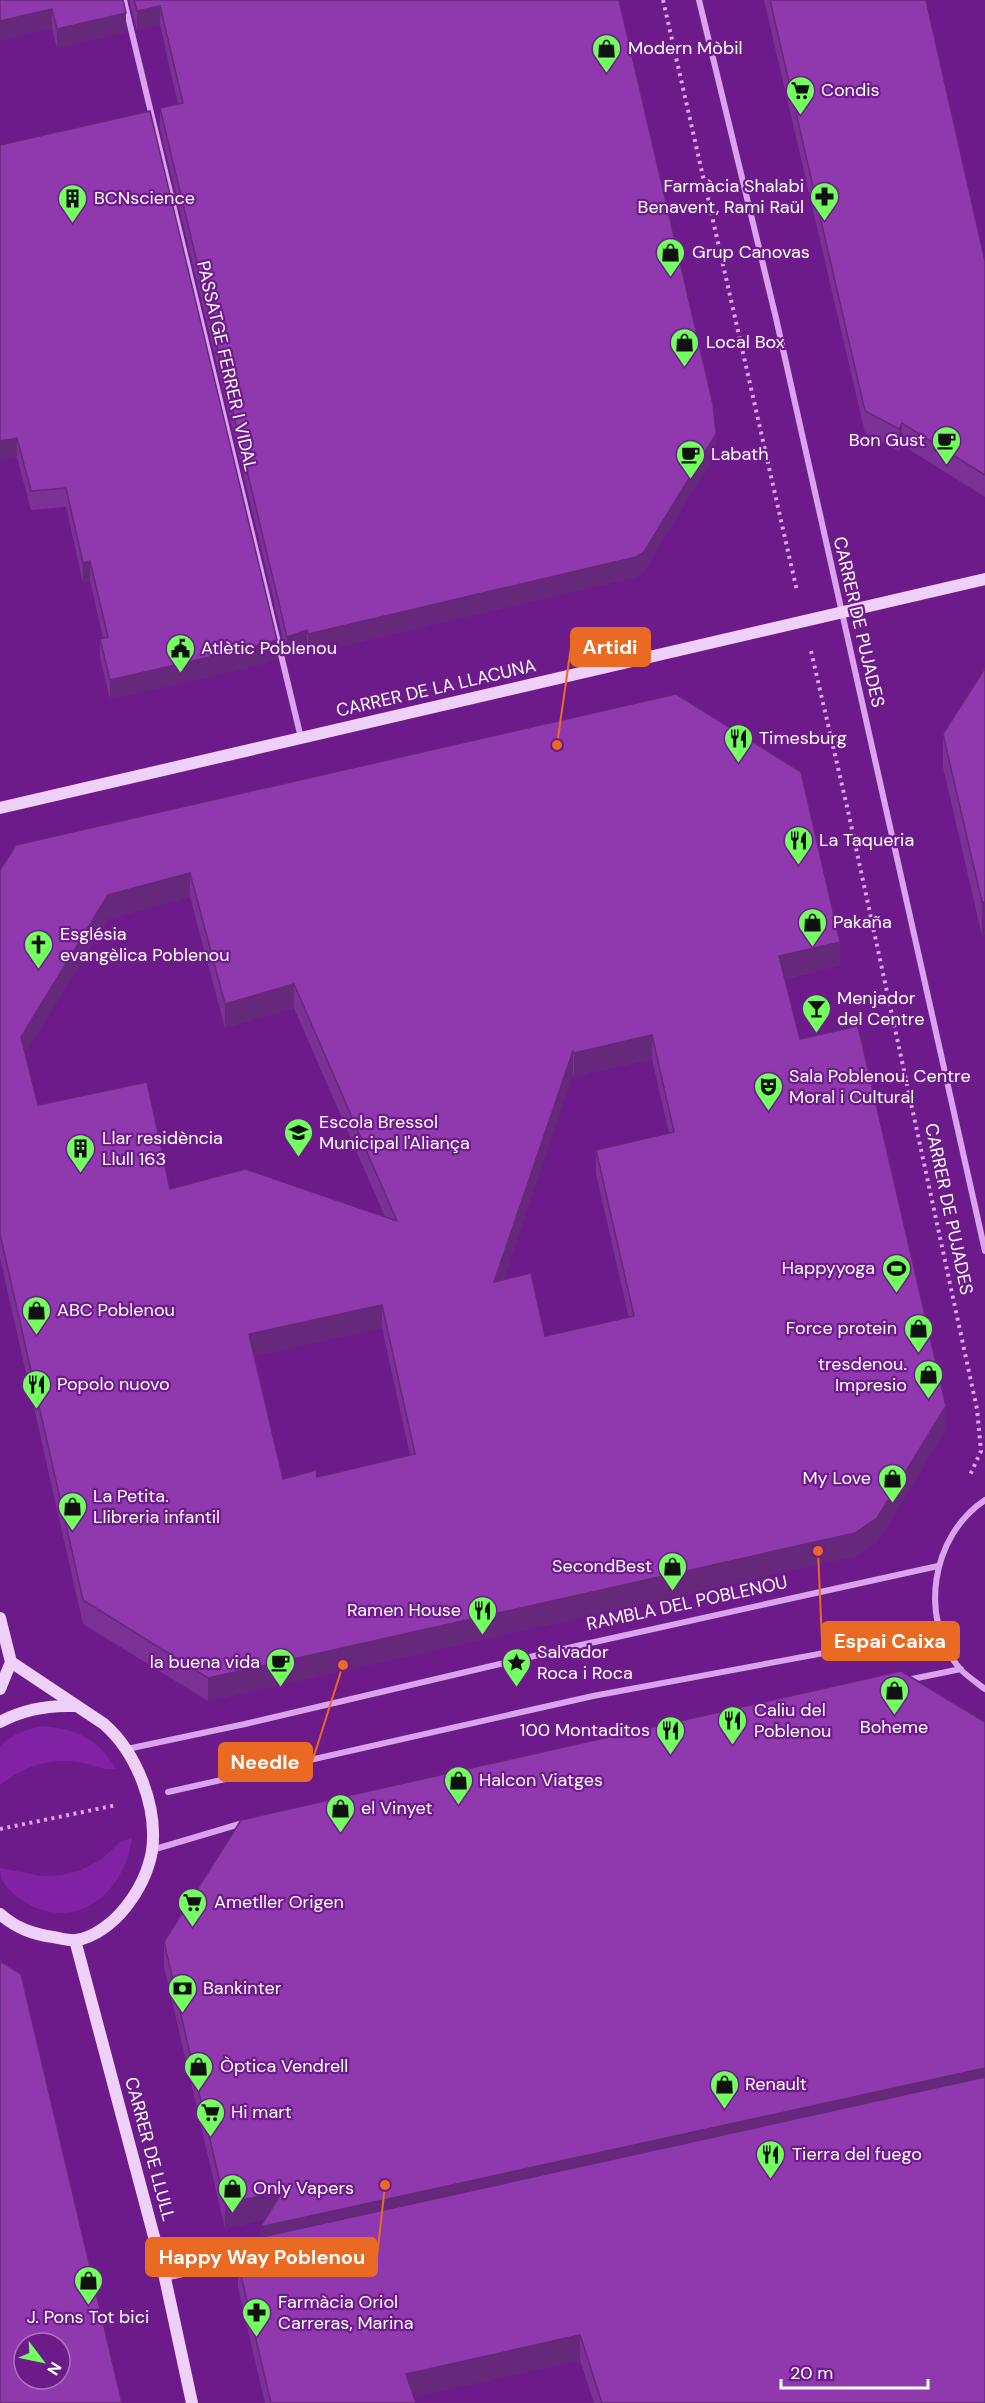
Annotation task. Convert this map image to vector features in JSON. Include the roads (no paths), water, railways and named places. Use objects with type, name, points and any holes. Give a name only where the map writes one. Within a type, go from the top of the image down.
[{"type":"street","name":"PASSATGE FERRER I VIDAL","points":[[124,0],[301,739]]},
{"type":"street","name":"CARRER DE PUJADES","points":[[699,0],[776,318],[985,1251]]},
{"type":"street","name":"CARRER DE LA LLACUNA","points":[[0,808],[985,579]]},
{"type":"street","points":[[985,1500],[974,1508],[951,1534],[938,1566],[934,1599],[940,1631],[948,1650],[961,1669],[985,1689]]},
{"type":"street","name":"RAMBLA DEL POBLENOU","points":[[127,1749],[938,1566]]},
{"type":"street","points":[[0,1618],[11,1662],[0,1689]]},
{"type":"street","points":[[168,1792],[593,1696],[921,1635]]},
{"type":"street","points":[[0,1914],[9,1922],[32,1934],[75,1940],[97,1932],[118,1917],[136,1894],[146,1874],[152,1850],[150,1813],[141,1776],[118,1736],[104,1724],[11,1662]]},
{"type":"street","points":[[902,1681],[961,1669]]},
{"type":"street","points":[[0,1722],[34,1708],[75,1706]]},
{"type":"street","points":[[152,1850],[248,1822]]},
{"type":"street","name":"CARRER DE LLULL","points":[[75,1940],[165,2278],[192,2403]]},
{"type":"street","points":[[165,2278],[251,2259]]},
{"type":"place","name":"Modern Mòbil","points":[[607,74]]},
{"type":"place","name":"Condis","points":[[800,116]]},
{"type":"place","name":"Farmàcia Shalabi Benavent, Rami Raül","points":[[825,222]]},
{"type":"place","name":"BCNscience","points":[[73,224]]},
{"type":"place","name":"Grup Canovas","points":[[671,278]]},
{"type":"place","name":"Local Box","points":[[685,368]]},
{"type":"place","name":"Bon Gust","points":[[946,466]]},
{"type":"place","name":"Labath","points":[[690,480]]},
{"type":"place","name":"Atlètic Poblenou","points":[[180,674]]},
{"type":"place","name":"Artidi","points":[[557,745]]},
{"type":"place","name":"Timesburg","points":[[738,764]]},
{"type":"place","name":"La Taqueria","points":[[798,866]]},
{"type":"place","name":"Pakaña","points":[[812,948]]},
{"type":"place","name":"Església evangèlica Poblenou","points":[[39,970]]},
{"type":"place","name":"Menjador del Centre","points":[[816,1034]]},
{"type":"place","name":"Sala Poblenou. Centre Moral i Cultural","points":[[768,1112]]},
{"type":"place","name":"Escola Bressol Municipal l'Aliança","points":[[298,1158]]},
{"type":"place","name":"Llar residència Llull 163","points":[[81,1174]]},
{"type":"place","name":"Happyyoga","points":[[896,1294]]},
{"type":"place","name":"ABC Poblenou","points":[[36,1336]]},
{"type":"place","name":"Force protein","points":[[918,1354]]},
{"type":"place","name":"tresdenou. Impresio","points":[[928,1400]]},
{"type":"place","name":"Popolo nuovo","points":[[36,1410]]},
{"type":"place","name":"My Love","points":[[892,1504]]},
{"type":"place","name":"La Petita. Llibreria infantil","points":[[72,1532]]},
{"type":"place","name":"Espai Caixa","points":[[818,1551]]},
{"type":"place","name":"SecondBest","points":[[673,1592]]},
{"type":"place","name":"Ramen House","points":[[482,1636]]},
{"type":"place","name":"Needle","points":[[343,1665]]},
{"type":"place","name":"la buena vida","points":[[281,1688]]},
{"type":"place","name":"Salvador Roca i Roca","points":[[516,1688]]},
{"type":"place","name":"Boheme","points":[[894,1716]]},
{"type":"place","name":"Caliu del Poblenou","points":[[733,1746]]},
{"type":"place","name":"100 Montaditos","points":[[671,1756]]},
{"type":"place","name":"Halcon Viatges","points":[[458,1806]]},
{"type":"place","name":"el Vinyet","points":[[340,1834]]},
{"type":"place","name":"Ametller Origen","points":[[193,1928]]},
{"type":"place","name":"Bankinter","points":[[182,2014]]},
{"type":"place","name":"Òptica Vendrell","points":[[199,2092]]},
{"type":"place","name":"Renault","points":[[724,2110]]},
{"type":"place","name":"Hi mart","points":[[210,2138]]},
{"type":"place","name":"Tierra del fuego","points":[[771,2180]]},
{"type":"place","name":"Happy Way Poblenou","points":[[385,2185]]},
{"type":"place","name":"Only Vapers","points":[[232,2214]]},
{"type":"place","name":"J. Pons Tot bici","points":[[88,2306]]},
{"type":"place","name":"Farmàcia Oriol Carreras, Marina","points":[[257,2338]]}]
